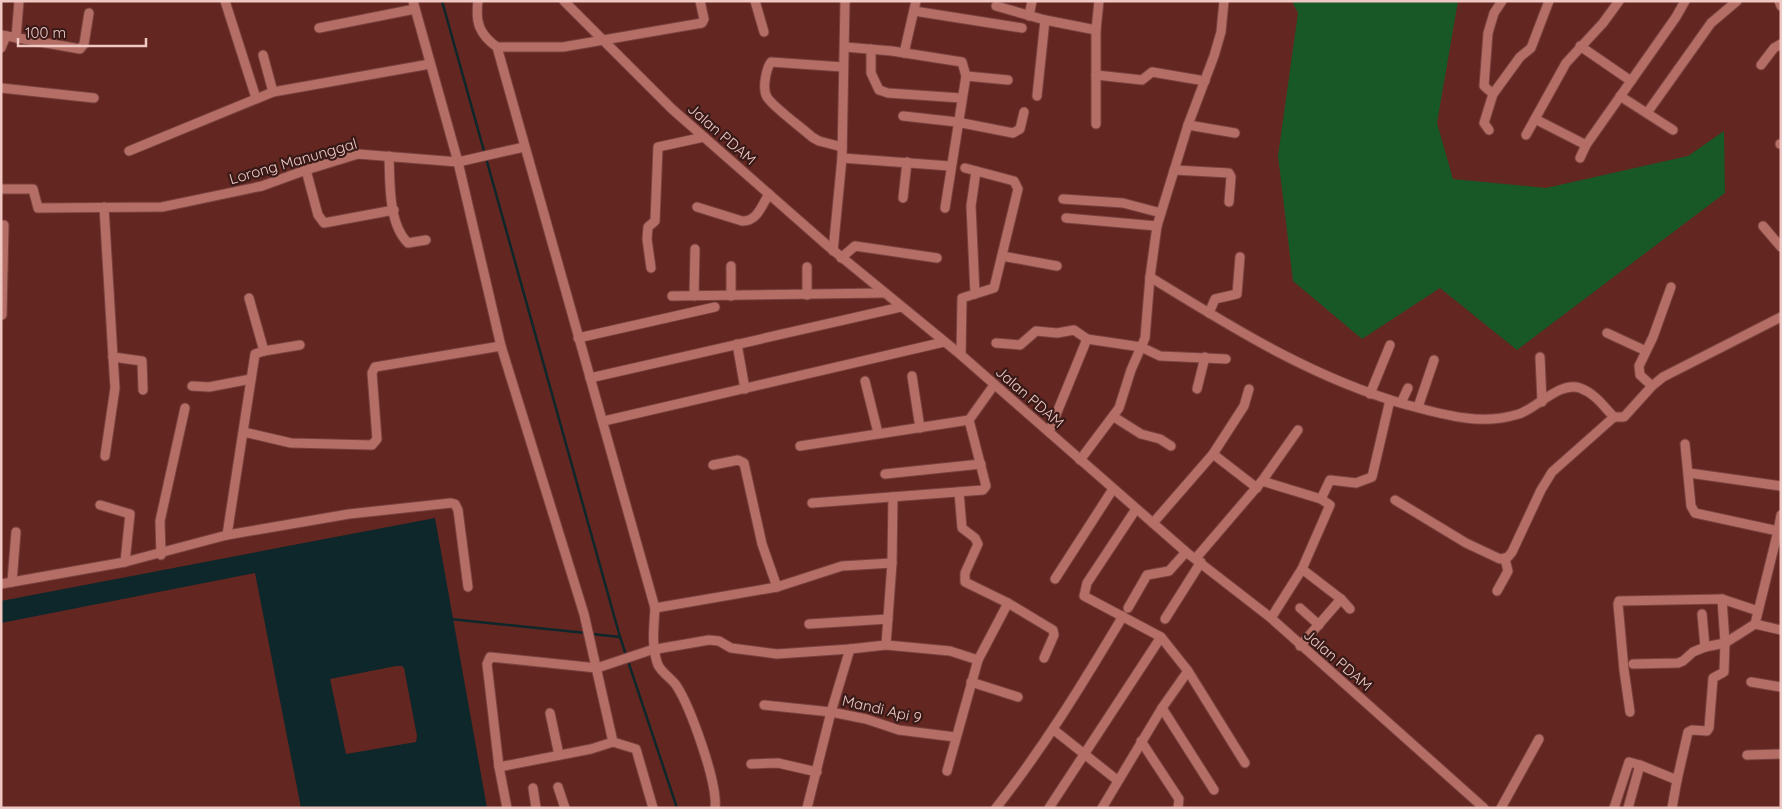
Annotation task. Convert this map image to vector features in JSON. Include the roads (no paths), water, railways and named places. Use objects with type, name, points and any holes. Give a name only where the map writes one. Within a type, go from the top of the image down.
[{"type":"street","points":[[16,38],[19,1]]},
{"type":"street","points":[[225,1],[256,98]]},
{"type":"street","points":[[478,1],[477,19],[480,32],[497,47],[578,338],[604,421],[655,608],[652,650],[661,669],[676,686],[690,714],[715,792],[715,808]]},
{"type":"street","name":"Jalan PDAM","points":[[564,1],[704,137],[833,251],[961,355],[1186,552],[1199,560],[1271,618],[1300,646],[1482,807]]},
{"type":"street","points":[[497,47],[563,47],[702,23],[704,19],[700,1]]},
{"type":"street","points":[[755,1],[764,32]]},
{"type":"street","points":[[833,251],[842,158],[845,1]]},
{"type":"street","points":[[904,53],[916,1]]},
{"type":"street","points":[[1029,16],[1032,1]]},
{"type":"street","points":[[1096,124],[1096,30],[1099,1]]},
{"type":"street","points":[[1080,460],[1114,417],[1141,347],[1146,330],[1150,277],[1157,226],[1188,125],[1221,32],[1224,1]]},
{"type":"street","points":[[1492,94],[1484,86],[1484,74],[1491,21],[1502,1]]},
{"type":"street","points":[[1489,130],[1484,123],[1492,94],[1520,57],[1530,48],[1549,1]]},
{"type":"street","points":[[1526,135],[1566,63],[1603,23],[1620,1]]},
{"type":"street","points":[[1580,158],[1586,145],[1676,17],[1685,1]]},
{"type":"street","points":[[1646,113],[1707,28],[1737,1]]},
{"type":"street","points":[[1779,1],[1781,6]]},
{"type":"street","points":[[994,23],[996,4],[1044,20],[1096,30]]},
{"type":"street","points":[[319,28],[414,5],[458,162],[501,346],[584,614],[593,650],[600,666],[614,742]]},
{"type":"street","points":[[914,11],[1022,28]]},
{"type":"street","points":[[1,48],[4,36],[80,49],[83,47],[89,13]]},
{"type":"street","points":[[1037,96],[1044,20]]},
{"type":"street","points":[[1761,65],[1774,48],[1781,44]]},
{"type":"street","points":[[1580,46],[1631,81]]},
{"type":"street","points":[[845,47],[958,60],[964,66],[966,76],[957,122],[945,208]]},
{"type":"street","points":[[871,49],[871,74],[879,90],[888,93],[961,98]]},
{"type":"street","points":[[264,55],[273,92]]},
{"type":"street","points":[[842,147],[819,141],[812,137],[769,99],[765,90],[768,66],[771,62],[843,66]]},
{"type":"street","points":[[129,151],[273,92],[430,64]]},
{"type":"street","points":[[1096,75],[1142,80],[1152,72],[1205,81]]},
{"type":"street","points":[[966,76],[1008,80]]},
{"type":"street","points":[[1,88],[94,98]]},
{"type":"street","points":[[1620,96],[1673,130]]},
{"type":"street","points":[[903,116],[957,122],[1015,133],[1020,129],[1024,112]]},
{"type":"street","points":[[1535,119],[1586,145]]},
{"type":"street","points":[[1188,125],[1235,133]]},
{"type":"street","points":[[651,268],[646,239],[648,227],[655,221],[658,147],[704,137]]},
{"type":"street","name":"Lorong Manunggal","points":[[1,189],[33,189],[38,208],[153,208],[262,186],[358,154],[458,162],[524,147]]},
{"type":"street","points":[[389,156],[394,210],[406,242],[410,244],[426,240]]},
{"type":"street","points":[[842,158],[950,166]]},
{"type":"street","points":[[903,198],[907,162]]},
{"type":"street","points":[[961,355],[961,299],[994,288],[1018,185],[1014,181],[965,168]]},
{"type":"street","points":[[306,170],[318,215],[324,223],[394,210]]},
{"type":"street","points":[[1174,170],[1229,173],[1231,177],[1229,202]]},
{"type":"street","points":[[975,294],[971,206],[976,171]]},
{"type":"street","points":[[697,207],[742,221],[749,221],[754,218],[769,194]]},
{"type":"street","points":[[1063,199],[1117,203],[1161,213]]},
{"type":"street","points":[[104,208],[115,388],[105,456]]},
{"type":"street","points":[[1066,218],[1157,226]]},
{"type":"street","points":[[2,315],[2,237],[4,224]]},
{"type":"street","points":[[1763,226],[1781,247]]},
{"type":"street","points":[[841,258],[855,246],[937,258]]},
{"type":"street","points":[[694,296],[695,250]]},
{"type":"street","points":[[1002,256],[1057,266]]},
{"type":"street","points":[[1209,313],[1215,299],[1237,294],[1240,257]]},
{"type":"street","points":[[731,266],[731,296]]},
{"type":"street","points":[[807,267],[807,295]]},
{"type":"street","points":[[1150,277],[1209,313],[1312,371],[1370,394],[1466,418],[1500,419],[1521,413],[1562,390],[1576,387],[1594,395],[1614,417]]},
{"type":"street","points":[[1652,386],[1639,372],[1639,366],[1671,287]]},
{"type":"street","points":[[672,296],[883,293]]},
{"type":"street","points":[[248,298],[264,350]]},
{"type":"street","points":[[578,338],[715,307]]},
{"type":"street","points":[[590,378],[901,307]]},
{"type":"street","points":[[1395,500],[1466,543],[1500,559],[1504,558],[1512,552],[1541,490],[1552,472],[1614,417],[1624,417],[1629,414],[1652,386],[1676,370],[1781,317]]},
{"type":"street","points":[[996,343],[1023,344],[1031,332],[1074,330],[1087,339],[1141,347],[1160,356],[1226,358]]},
{"type":"street","points":[[1607,333],[1646,350]]},
{"type":"street","points":[[1049,432],[1087,339]]},
{"type":"street","points":[[604,421],[944,342]]},
{"type":"street","points":[[737,344],[746,389]]},
{"type":"street","points":[[227,535],[255,354],[264,350],[300,345]]},
{"type":"street","points":[[1370,394],[1390,345]]},
{"type":"street","points":[[244,432],[291,443],[368,446],[375,443],[377,439],[372,373],[374,367],[501,346]]},
{"type":"street","points":[[113,357],[141,360],[143,390]]},
{"type":"street","points":[[1197,389],[1205,357]]},
{"type":"street","points":[[1540,357],[1542,402]]},
{"type":"street","points":[[1418,407],[1434,360]]},
{"type":"street","points":[[912,376],[920,428]]},
{"type":"street","points":[[192,386],[209,388],[252,379]]},
{"type":"street","points":[[865,381],[878,432]]},
{"type":"street","points":[[800,446],[878,432],[970,420],[994,385]]},
{"type":"street","points":[[1401,403],[1408,388]]},
{"type":"street","points":[[1153,523],[1212,454],[1244,406],[1249,389]]},
{"type":"street","points":[[1321,499],[1330,480],[1356,483],[1372,477],[1390,400]]},
{"type":"street","points":[[161,555],[160,521],[185,408]]},
{"type":"street","points":[[1114,417],[1141,434],[1160,439],[1170,446]]},
{"type":"street","points":[[812,503],[959,492],[985,488],[970,420]]},
{"type":"street","points":[[1165,620],[1199,560],[1259,484],[1298,430]]},
{"type":"street","points":[[1685,444],[1690,473],[1691,506],[1695,513],[1778,531]]},
{"type":"street","points":[[1212,454],[1259,484],[1321,499],[1330,505],[1302,569],[1271,618]]},
{"type":"street","points":[[713,466],[738,460],[744,463],[762,544],[777,587]]},
{"type":"street","points":[[885,474],[981,464]]},
{"type":"street","points":[[1690,473],[1781,486]]},
{"type":"street","points":[[1055,579],[1113,489]]},
{"type":"street","points":[[959,492],[962,528],[976,538],[978,544],[964,573],[965,582],[968,586],[1008,603],[1053,630],[1054,635],[1044,658]]},
{"type":"street","points":[[886,645],[892,563],[893,497]]},
{"type":"street","points":[[1,584],[161,555],[227,535],[349,514],[451,503],[455,504],[458,510],[468,587]]},
{"type":"street","points":[[100,505],[130,514],[125,562]]},
{"type":"street","points":[[1136,509],[1087,583],[1084,596],[1125,612],[1161,637],[1188,672],[1245,762]]},
{"type":"street","points":[[1633,664],[1678,663],[1692,652],[1725,643],[1755,624],[1778,546],[1781,515]]},
{"type":"street","points":[[12,582],[16,532]]},
{"type":"street","points":[[996,808],[1033,762],[1054,730],[1147,575],[1169,571],[1186,552]]},
{"type":"street","points":[[1497,591],[1508,571],[1504,558]]},
{"type":"street","points":[[655,608],[777,587],[842,566],[892,563]]},
{"type":"street","points":[[1302,569],[1341,599],[1350,610]]},
{"type":"street","points":[[1300,646],[1341,599]]},
{"type":"street","points":[[1630,712],[1624,670],[1619,601],[1722,599],[1758,611]]},
{"type":"street","points":[[1672,808],[1688,732],[1692,730],[1707,731],[1709,728],[1713,678],[1724,672],[1725,643],[1722,599]]},
{"type":"street","points":[[947,771],[978,660],[1008,603]]},
{"type":"street","points":[[1300,608],[1319,624]]},
{"type":"street","points":[[1702,614],[1705,647]]},
{"type":"street","points":[[809,624],[888,619]]},
{"type":"street","points":[[1755,624],[1781,630]]},
{"type":"street","points":[[1049,808],[1161,637]]},
{"type":"street","points":[[507,808],[499,767],[487,664],[490,657],[600,666],[652,650],[709,640],[719,641],[730,648],[777,654],[850,650],[886,645],[950,651],[978,660]]},
{"type":"street","points":[[808,808],[831,712],[850,650]]},
{"type":"street","points":[[1102,808],[1141,741],[1188,672]]},
{"type":"street","points":[[971,682],[1018,698]]},
{"type":"street","points":[[1751,682],[1781,686]]},
{"type":"street","name":"Mandi Api 9","points":[[764,705],[831,712],[866,719],[898,730],[955,737]]},
{"type":"street","points":[[1162,708],[1214,790]]},
{"type":"street","points":[[550,713],[559,755]]},
{"type":"street","points":[[1054,730],[1117,780]]},
{"type":"street","points":[[1501,808],[1540,739]]},
{"type":"street","points":[[1141,741],[1179,798],[1178,808]]},
{"type":"street","points":[[499,767],[614,742],[636,749],[653,808]]},
{"type":"street","points":[[1747,755],[1781,754]]},
{"type":"street","points":[[1614,808],[1629,762],[1677,780]]},
{"type":"street","points":[[751,764],[778,763],[817,772]]},
{"type":"street","points":[[1628,808],[1640,765]]},
{"type":"street","points":[[558,787],[565,808]]},
{"type":"street","points":[[533,788],[536,808]]},
{"type":"water","points":[[435,518],[487,808],[301,808],[255,573],[1,623],[1,601]],"holes":[[[402,666],[404,668],[417,736],[416,742],[346,754],[330,679]]]},
{"type":"waterway","points":[[442,1],[620,637],[677,808]]},
{"type":"waterway","points":[[450,619],[586,633]]},
{"type":"waterway","points":[[592,634],[620,637]]}]
